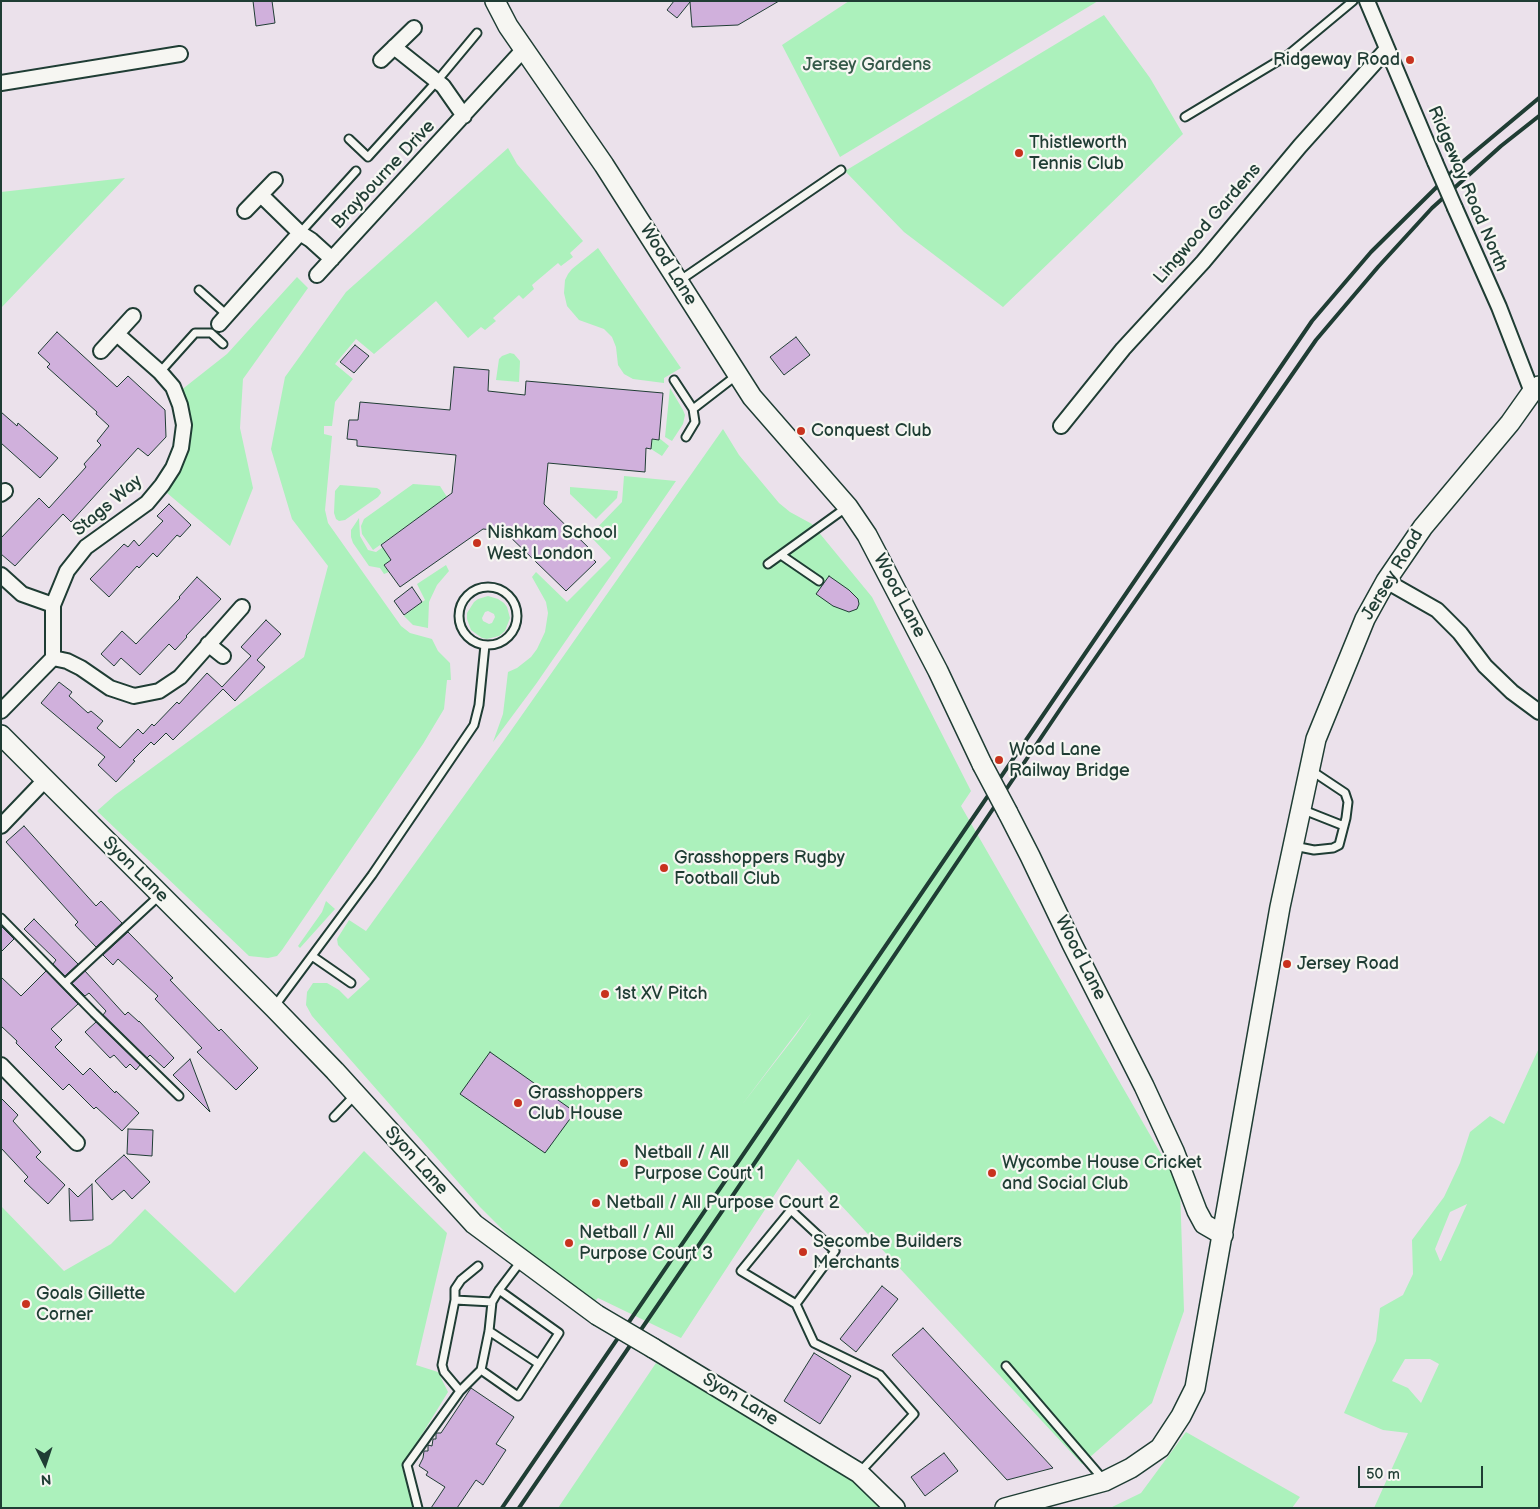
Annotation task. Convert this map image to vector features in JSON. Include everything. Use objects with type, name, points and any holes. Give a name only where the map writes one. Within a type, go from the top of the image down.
[{"type":"street","name":"Wood Lane","points":[[495,1],[508,26],[604,165],[752,397],[848,507],[867,535],[938,671],[982,764],[1030,856],[1144,1086],[1174,1150],[1197,1211],[1204,1224],[1223,1235]]},
{"type":"street","name":"Ridgeway Road North","points":[[1368,1],[1435,162],[1535,389]]},
{"type":"street","points":[[381,60],[414,28]]},
{"type":"street","points":[[394,47],[443,86],[464,116]]},
{"type":"street","name":"Braybourne Drive","points":[[316,275],[524,49]]},
{"type":"street","name":"Lingwood Gardens","points":[[1061,426],[1123,349],[1202,262],[1300,146],[1387,49]]},
{"type":"street","points":[[1,83],[180,54]]},
{"type":"street","points":[[245,211],[275,180]]},
{"type":"street","points":[[261,195],[300,233],[311,240],[332,259]]},
{"type":"street","points":[[223,320],[300,233]]},
{"type":"street","points":[[101,351],[133,316]]},
{"type":"street","name":"Stags Way","points":[[52,658],[53,605],[67,571],[86,547],[147,503],[162,486],[173,468],[181,448],[184,425],[180,405],[173,387],[160,372],[117,334]]},
{"type":"street","name":"Jersey Road","points":[[1005,1508],[1105,1481],[1131,1468],[1160,1448],[1182,1416],[1195,1388],[1280,907],[1319,730],[1365,619],[1386,581],[1423,527],[1535,389]]},
{"type":"street","points":[[1,575],[22,594],[53,605]]},
{"type":"street","points":[[1386,581],[1437,610],[1460,633],[1485,666],[1512,692],[1539,712]]},
{"type":"street","points":[[1,711],[52,658],[67,661],[110,688],[134,696],[160,692],[180,677],[242,607]]},
{"type":"street","points":[[208,644],[223,656]]},
{"type":"street","name":"Syon Lane","points":[[1,736],[274,1008],[356,1094],[474,1224],[597,1315],[859,1473],[895,1508]]},
{"type":"street","points":[[1,826],[45,780]]},
{"type":"street","points":[[1,1065],[77,1143]]},
{"type":"lane","points":[[1185,116],[1288,55],[1353,1]]},
{"type":"lane","points":[[349,139],[368,157],[437,81],[476,33]]},
{"type":"lane","points":[[678,281],[841,170]]},
{"type":"lane","points":[[300,233],[356,171]]},
{"type":"lane","points":[[199,290],[223,320]]},
{"type":"lane","points":[[160,372],[195,333],[211,333],[223,344]]},
{"type":"lane","points":[[693,409],[738,375]]},
{"type":"lane","points":[[674,380],[693,409],[695,422],[686,437]]},
{"type":"lane","points":[[768,564],[848,507]]},
{"type":"lane","points":[[781,555],[819,581]]},
{"type":"lane","points":[[486,587],[496,588],[505,592],[511,599],[516,608],[517,617],[510,635],[494,645],[485,646],[475,643],[461,630],[458,620],[459,611],[462,601],[468,594],[486,587]]},
{"type":"lane","points":[[274,1008],[372,875],[474,725],[479,705],[485,646]]},
{"type":"lane","points":[[1294,846],[1314,850],[1333,848],[1339,845],[1344,826],[1348,802],[1344,793],[1335,785],[1309,770]]},
{"type":"lane","points":[[1301,809],[1344,826]]},
{"type":"lane","points":[[65,983],[160,895]]},
{"type":"lane","points":[[1,918],[179,1096]]},
{"type":"lane","points":[[312,956],[351,983]]},
{"type":"lane","points":[[334,1117],[356,1094]]},
{"type":"lane","points":[[796,1304],[835,1251],[791,1210],[741,1271],[796,1304],[814,1343],[880,1375],[914,1414],[859,1473]]},
{"type":"lane","points":[[418,1508],[407,1465],[460,1392],[481,1370],[490,1331],[492,1302],[521,1260]]},
{"type":"lane","points":[[460,1392],[444,1372],[442,1365],[455,1300],[455,1289],[461,1280],[478,1266]]},
{"type":"lane","points":[[481,1370],[518,1396],[559,1333],[499,1290]]},
{"type":"lane","points":[[455,1300],[492,1302]]},
{"type":"lane","points":[[490,1331],[539,1364]]},
{"type":"lane","points":[[1006,1366],[1105,1481]]},
{"type":"green space","name":"Jersey Gardens","points":[[849,1],[1098,1],[840,157],[782,45]]},
{"type":"green space","name":"Thistleworth Tennis Club","points":[[1104,15],[1150,78],[1183,134],[1003,307],[904,232],[845,171]]},
{"type":"green space","points":[[508,148],[517,164],[583,241],[570,253],[573,257],[561,266],[558,263],[532,285],[534,289],[523,299],[519,295],[493,318],[496,321],[485,330],[481,327],[468,338],[436,301],[374,354],[356,339],[335,364],[353,379],[335,402],[332,426],[324,426],[324,434],[332,436],[325,510],[328,523],[401,626],[410,633],[432,639],[438,651],[450,663],[451,680],[447,680],[444,709],[423,744],[282,950],[277,956],[268,958],[249,956],[97,811],[115,795],[304,657],[328,566],[292,519],[271,449],[285,377],[346,292]]},
{"type":"green space","points":[[125,178],[1,308],[1,192]]},
{"type":"green space","points":[[598,248],[681,368],[664,378],[664,383],[633,379],[624,374],[618,365],[616,347],[612,337],[604,329],[579,320],[567,306],[564,293],[565,280],[568,274]]},
{"type":"green space","points":[[297,277],[308,288],[243,379],[240,428],[253,488],[230,546],[167,493],[184,458],[180,391],[227,354]]},
{"type":"green space","points":[[510,353],[514,354],[520,361],[519,382],[496,380],[499,359]]},
{"type":"green space","points":[[670,388],[685,415],[683,424],[672,441],[665,437]]},
{"type":"green space","name":"Grasshoppers Rugby Football Club","points":[[723,429],[739,455],[779,503],[790,512],[812,524],[872,597],[971,791],[961,806],[1180,1187],[1184,1311],[1152,1403],[1082,1464],[798,1159],[681,1338],[598,1298],[594,1302],[521,1248],[480,1207],[312,1016],[306,1005],[307,992],[313,983],[327,983],[339,990],[348,999],[370,979],[338,945],[337,939],[349,920],[366,931],[503,742]],"holes":[[[812,1012],[796,1035],[741,1106]]]},
{"type":"green space","points":[[659,438],[669,446],[662,456],[651,449],[652,439],[659,440]]},
{"type":"green space","points":[[624,476],[676,481],[536,684],[493,742],[503,714],[508,672],[517,668],[531,657],[545,632],[548,613],[546,602],[532,577],[536,572],[567,602],[611,558],[592,538],[591,534],[622,502]]},
{"type":"green space","points":[[413,484],[440,486],[447,497],[373,550],[362,534],[361,526],[364,519]]},
{"type":"green space","points":[[340,485],[377,488],[381,493],[345,520],[339,521],[334,513],[335,491]]},
{"type":"green space","points":[[570,487],[618,491],[617,498],[596,519],[570,494]]},
{"type":"green space","points":[[359,518],[360,536],[368,550],[376,552],[383,547],[391,560],[384,565],[389,572],[384,574],[380,568],[369,566],[353,543],[351,530]]},
{"type":"green space","points":[[446,565],[449,571],[437,585],[429,602],[428,628],[413,625],[404,616],[425,600],[417,584]]},
{"type":"green space","points":[[488,596],[498,599],[507,607],[510,618],[505,631],[499,636],[487,639],[482,638],[471,630],[467,613],[478,599]],"holes":[[[488,611],[494,614],[495,617],[492,623],[489,624],[483,621],[482,618],[485,612]]]},
{"type":"green space","points":[[326,901],[335,909],[300,948],[298,946],[322,912]]},
{"type":"green space","points":[[1539,1048],[1539,1508],[1374,1508],[1408,1433],[1383,1430],[1344,1413],[1376,1341],[1380,1308],[1403,1295],[1413,1274],[1412,1240],[1444,1197],[1460,1163],[1470,1132],[1490,1116],[1504,1124]],"holes":[[[1467,1204],[1441,1261],[1440,1261],[1435,1249],[1450,1212]],[[1405,1359],[1430,1359],[1439,1364],[1421,1403],[1408,1388],[1392,1381]]]},
{"type":"green space","points":[[364,1151],[447,1233],[416,1365],[438,1372],[448,1392],[402,1467],[414,1508],[1,1508],[1,1206],[64,1271],[111,1244],[145,1209],[235,1293]]},
{"type":"green space","points":[[656,1363],[841,1472],[877,1500],[884,1508],[558,1508]]},
{"type":"green space","points":[[1186,1432],[1300,1497],[1292,1508],[1110,1508],[1141,1493]]},
{"type":"building","points":[[253,1],[272,1],[275,23],[256,26]]},
{"type":"building","points":[[674,1],[779,1],[738,25],[692,27],[690,2],[677,18],[667,10]]},
{"type":"building","points":[[57,332],[117,387],[128,376],[165,410],[166,437],[148,456],[138,448],[71,522],[63,514],[15,566],[1,554],[1,538],[39,498],[49,508],[86,467],[84,464],[101,445],[97,441],[109,426],[96,414],[97,412],[47,367],[50,364],[38,353]]},
{"type":"building","points":[[796,337],[810,355],[784,375],[770,357]]},
{"type":"building","points":[[355,345],[369,356],[354,373],[340,362]]},
{"type":"building","points":[[454,367],[489,370],[488,391],[525,395],[526,381],[663,393],[659,440],[652,439],[651,449],[646,448],[645,472],[548,463],[544,504],[593,552],[589,555],[596,562],[566,591],[504,531],[483,529],[400,587],[384,565],[391,560],[381,545],[452,493],[456,455],[357,446],[357,440],[347,439],[349,420],[358,420],[360,402],[450,410]]},
{"type":"building","points":[[1,412],[17,426],[18,423],[58,458],[40,478],[1,443]]},
{"type":"building","points":[[169,504],[191,525],[180,537],[177,535],[157,557],[153,553],[139,568],[137,566],[109,597],[90,579],[124,544],[128,547],[134,540],[139,546],[163,521],[157,516]]},
{"type":"building","points":[[829,576],[858,599],[857,609],[849,612],[833,606],[816,594]]},
{"type":"building","points":[[197,577],[221,599],[175,650],[169,644],[140,675],[121,658],[114,666],[101,654],[122,631],[136,644],[180,598]]},
{"type":"building","points":[[412,587],[422,602],[404,615],[394,601]]},
{"type":"building","points":[[266,620],[281,634],[257,660],[265,667],[235,701],[223,689],[173,740],[166,733],[154,745],[151,742],[133,760],[135,761],[116,782],[98,765],[105,757],[41,703],[59,682],[72,692],[69,696],[88,713],[91,711],[103,721],[97,728],[120,748],[138,729],[143,734],[152,724],[154,726],[177,702],[179,704],[207,673],[222,687],[251,656],[241,647]]},
{"type":"building","points":[[24,826],[96,906],[101,901],[122,923],[96,947],[75,925],[78,922],[6,842]]},
{"type":"building","points":[[34,919],[78,964],[65,976],[53,964],[56,960],[24,929]]},
{"type":"building","points":[[1,926],[14,939],[1,952]]},
{"type":"building","points":[[128,932],[173,978],[170,980],[258,1068],[236,1090],[197,1052],[202,1048],[155,999],[158,996],[118,959],[113,965],[103,955]]},
{"type":"building","points":[[46,971],[78,1004],[51,1029],[62,1040],[55,1047],[83,1075],[90,1068],[115,1093],[116,1091],[139,1113],[122,1131],[96,1107],[94,1109],[69,1084],[63,1090],[1,1026],[1,977],[21,996]]},
{"type":"building","points":[[85,971],[125,1015],[128,1012],[139,1021],[174,1058],[164,1068],[150,1055],[147,1058],[103,1015],[106,1011],[89,993],[85,996],[72,983]]},
{"type":"building","points":[[96,1022],[140,1065],[136,1070],[130,1064],[126,1068],[114,1055],[110,1058],[85,1032]]},
{"type":"building","name":"Grasshoppers Club House","points":[[490,1052],[575,1112],[545,1153],[460,1094]]},
{"type":"building","points":[[190,1059],[210,1112],[173,1075]]},
{"type":"building","points":[[1,1098],[18,1115],[13,1121],[41,1152],[36,1157],[65,1185],[48,1204],[24,1181],[28,1177],[1,1148]]},
{"type":"building","points":[[128,1129],[153,1130],[152,1156],[127,1154]]},
{"type":"building","points":[[124,1155],[150,1182],[132,1199],[124,1190],[112,1200],[95,1181]]},
{"type":"building","points":[[92,1184],[93,1220],[70,1221],[69,1188],[78,1197]]},
{"type":"building","points":[[882,1286],[898,1299],[856,1352],[840,1339]]},
{"type":"building","points":[[923,1328],[1053,1468],[1007,1480],[892,1355]]},
{"type":"building","points":[[814,1353],[851,1376],[820,1424],[784,1401]]},
{"type":"building","points":[[471,1388],[514,1417],[496,1444],[506,1450],[483,1485],[476,1480],[457,1508],[431,1508],[445,1487],[426,1475],[428,1472],[419,1466],[424,1451],[428,1451],[428,1445],[432,1446],[433,1439],[436,1439],[436,1433],[441,1433]]},
{"type":"building","points":[[944,1453],[958,1471],[925,1496],[911,1477]]},
{"type":"railway","points":[[502,1508],[1312,321],[1371,252],[1460,164],[1539,98]]},
{"type":"railway","points":[[519,1508],[729,1201],[1065,702],[1316,340],[1378,267],[1432,208],[1501,146],[1539,116]]},
{"type":"place","name":"Ridgeway Road","points":[[1410,60]]},
{"type":"place","name":"Thistleworth Tennis Club","points":[[1019,153]]},
{"type":"place","name":"Conquest Club","points":[[801,431]]},
{"type":"place","name":"Nishkam School West London","points":[[477,543]]},
{"type":"place","name":"Wood Lane Railway Bridge","points":[[999,760]]},
{"type":"place","name":"Grasshoppers Rugby Football Club","points":[[664,868]]},
{"type":"place","name":"Jersey Road","points":[[1287,964]]},
{"type":"place","name":"1st XV Pitch","points":[[605,994]]},
{"type":"place","name":"Grasshoppers Club House","points":[[518,1103]]},
{"type":"place","name":"Netball / All Purpose Court 1","points":[[624,1163]]},
{"type":"place","name":"Wycombe House Cricket and Social Club","points":[[992,1173]]},
{"type":"place","name":"Netball / All Purpose Court 2","points":[[596,1203]]},
{"type":"place","name":"Netball / All Purpose Court 3","points":[[569,1243]]},
{"type":"place","name":"Secombe Builders Merchants","points":[[803,1252]]},
{"type":"place","name":"Goals Gillette Corner","points":[[26,1304]]}]
